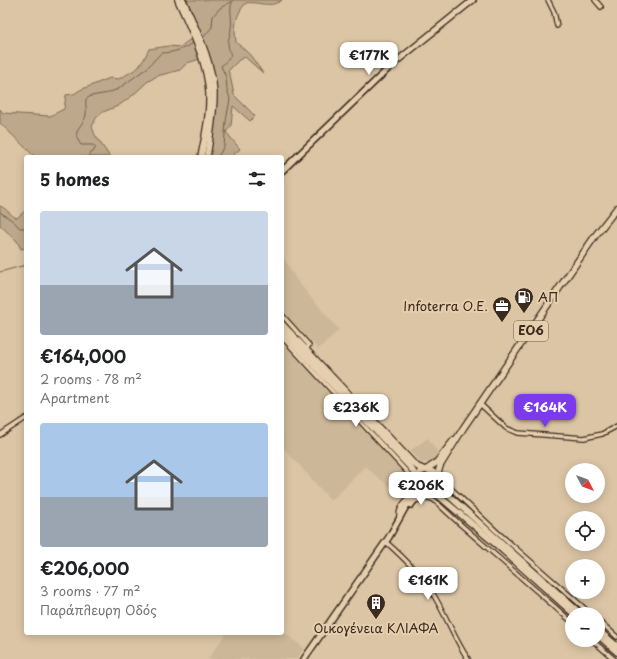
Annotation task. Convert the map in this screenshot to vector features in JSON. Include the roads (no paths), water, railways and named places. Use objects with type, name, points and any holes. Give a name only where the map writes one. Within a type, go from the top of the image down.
[{"type":"main road","points":[[183,0],[200,51],[208,81],[209,106],[201,155]]},
{"type":"main road","points":[[183,0],[204,49],[211,72],[214,106],[207,155]]},
{"type":"main road","points":[[609,218],[617,202]]},
{"type":"main road","name":"ΕΟ6","points":[[427,490],[436,486],[439,479],[440,466],[464,427],[617,208]]},
{"type":"main road","points":[[284,326],[412,462],[418,467],[433,472],[439,479],[441,488],[446,493],[572,607]]},
{"type":"main road","points":[[284,333],[368,426],[411,468],[417,483],[421,488],[440,497],[566,607]]},
{"type":"main road","name":"ΕΟ6","points":[[417,483],[418,475],[436,462],[464,427]]},
{"type":"main road","points":[[605,636],[617,646]]},
{"type":"main road","points":[[605,641],[617,652]]},
{"type":"street","points":[[284,169],[398,59],[473,0]]},
{"type":"street","points":[[548,0],[554,12],[557,26]]},
{"type":"street","points":[[595,0],[601,7]]},
{"type":"street","points":[[284,317],[309,345],[306,350]]},
{"type":"street","points":[[284,339],[309,362]]},
{"type":"street","points":[[480,404],[510,431],[518,433],[584,438],[602,434],[617,426]]},
{"type":"street","points":[[0,435],[24,419]]},
{"type":"street","points":[[368,426],[402,466],[412,481],[412,490],[400,511],[399,520]]},
{"type":"street","points":[[439,479],[583,607]]},
{"type":"street","points":[[304,659],[386,542],[415,493],[417,483]]},
{"type":"street","points":[[399,520],[420,494],[427,490]]},
{"type":"street","points":[[414,501],[429,498],[433,499],[565,616]]},
{"type":"street","points":[[386,542],[410,565],[430,590],[455,640],[468,659]]},
{"type":"street","points":[[605,626],[617,637]]},
{"type":"street","points":[[600,647],[614,659]]},
{"type":"waterway","points":[[219,155],[224,146],[230,99],[226,77],[221,66],[230,56],[228,41],[231,30],[231,7],[233,0]]},
{"type":"waterway","points":[[203,38],[212,27],[213,16],[220,8],[231,2]]},
{"type":"waterway","points":[[89,155],[96,147],[93,145],[81,145],[77,136],[78,129],[86,115],[86,99],[91,96],[108,93],[118,89],[147,68],[161,53],[178,50],[193,43]]},
{"type":"waterway","points":[[0,212],[20,228],[24,228]]},
{"type":"waterway","points":[[0,272],[24,266]]},
{"type":"place","name":"ΑΠ","points":[[524,314]]},
{"type":"place","name":"Infoterra Ο.Ε.","points":[[502,323]]},
{"type":"place","name":"Οικογένεια ΚΛΙΑΦΑ","points":[[376,620]]}]
